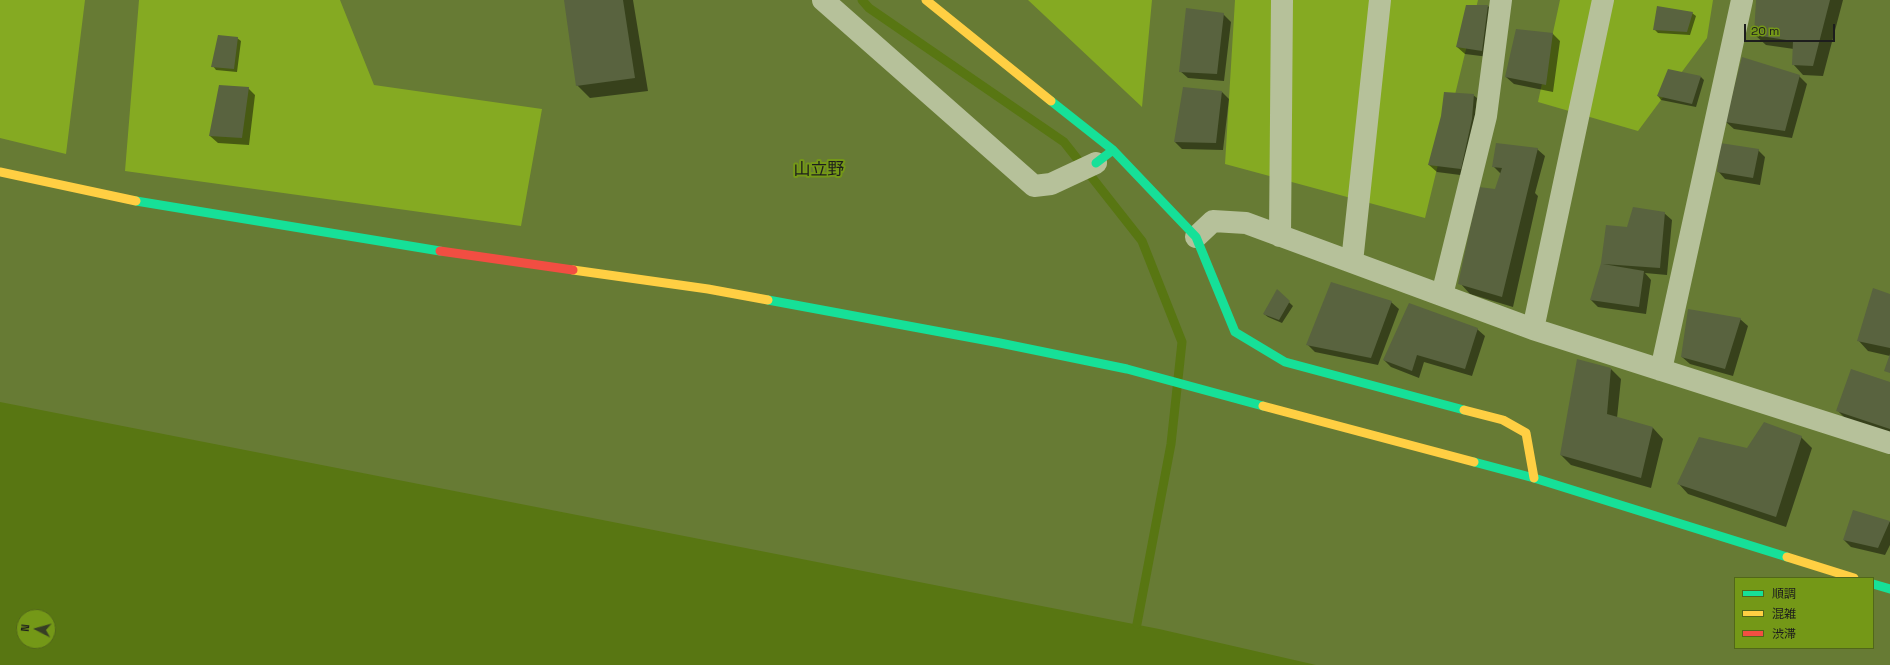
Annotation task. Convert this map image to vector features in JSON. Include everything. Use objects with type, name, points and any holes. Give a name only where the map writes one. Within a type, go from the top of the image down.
[{"type":"street","points":[[823,0],[1034,186],[1051,184],[1104,157]]},
{"type":"street","points":[[1280,236],[1282,0]]},
{"type":"street","points":[[1352,262],[1380,0]]},
{"type":"street","points":[[1442,295],[1486,116],[1501,0]]},
{"type":"street","points":[[1533,329],[1603,0]]},
{"type":"street","points":[[1661,370],[1742,0]]},
{"type":"street","points":[[935,4],[965,33],[1196,237],[1235,332],[1285,362],[1503,420],[1526,433],[1534,478]]},
{"type":"street","points":[[0,172],[149,204],[397,245],[708,289],[1000,343],[1127,369],[1534,478],[1851,577]]},
{"type":"street","points":[[1196,237],[1213,221],[1246,223],[1533,329],[1890,443]]},
{"type":"street","points":[[1874,584],[1890,589]]},
{"type":"shaded area","points":[[0,0],[85,0],[66,154],[0,138]]},
{"type":"shaded area","points":[[139,0],[340,0],[374,85],[542,109],[521,226],[125,171]]},
{"type":"shaded area","points":[[1028,0],[1152,0],[1142,107]]},
{"type":"shaded area","points":[[1235,0],[1478,0],[1425,218],[1225,164]]},
{"type":"shaded area","points":[[1560,0],[1713,0],[1707,38],[1638,131],[1538,102]]},
{"type":"shaded area","points":[[0,402],[1159,629],[1316,665],[0,665]]},
{"type":"building","points":[[564,0],[623,0],[635,78],[576,86]]},
{"type":"building","points":[[1756,0],[1830,0],[1813,66],[1792,65],[1793,41],[1754,35]]},
{"type":"building","points":[[1466,5],[1488,5],[1482,51],[1456,47]]},
{"type":"building","points":[[1657,6],[1693,12],[1687,32],[1653,30]]},
{"type":"building","points":[[1186,8],[1224,13],[1217,74],[1179,72]]},
{"type":"building","points":[[1516,29],[1553,33],[1546,85],[1505,77]]},
{"type":"building","points":[[218,35],[238,37],[234,69],[211,67]]},
{"type":"building","points":[[1742,57],[1800,75],[1785,131],[1725,122]]},
{"type":"building","points":[[1668,69],[1701,76],[1692,104],[1657,96]]},
{"type":"building","points":[[219,85],[249,87],[242,138],[209,136]]},
{"type":"building","points":[[1183,87],[1222,91],[1216,143],[1174,142]]},
{"type":"building","points":[[1444,92],[1474,94],[1472,119],[1461,169],[1428,165],[1441,116]]},
{"type":"building","points":[[1496,143],[1538,148],[1502,297],[1458,284],[1479,187],[1495,189],[1502,168],[1492,167]]},
{"type":"building","points":[[1720,143],[1759,149],[1753,178],[1717,172]]},
{"type":"building","points":[[1633,207],[1665,212],[1660,268],[1603,264],[1644,271],[1639,307],[1590,300],[1601,263],[1606,225],[1627,227]]},
{"type":"building","points":[[1331,282],[1392,301],[1371,358],[1306,345]]},
{"type":"building","points":[[1873,288],[1890,294],[1890,348],[1857,341]]},
{"type":"building","points":[[1277,289],[1290,301],[1279,320],[1263,314]]},
{"type":"building","points":[[1409,303],[1478,328],[1465,369],[1417,355],[1412,371],[1383,360]]},
{"type":"building","points":[[1688,309],[1741,318],[1725,369],[1681,357]]},
{"type":"building","points":[[1890,354],[1890,373],[1884,371]]},
{"type":"building","points":[[1577,359],[1611,368],[1607,414],[1653,427],[1641,478],[1560,455]]},
{"type":"building","points":[[1851,369],[1890,382],[1890,429],[1836,411]]},
{"type":"building","points":[[1764,422],[1802,436],[1776,517],[1677,484],[1699,437],[1747,448]]},
{"type":"building","points":[[1853,510],[1890,521],[1878,548],[1843,540]]},
{"type":"waterway","points":[[862,0],[869,8],[1064,142],[1142,241],[1182,342],[1171,444],[1137,624]]},
{"type":"traffic: fast","points":[[1051,101],[1113,150],[1196,237],[1235,332],[1285,362],[1464,410]]},
{"type":"traffic: fast","points":[[1096,163],[1113,150]]},
{"type":"traffic: fast","points":[[136,201],[440,251]]},
{"type":"traffic: fast","points":[[768,300],[1000,343],[1127,369],[1263,406]]},
{"type":"traffic: fast","points":[[1474,462],[1534,478],[1787,557]]},
{"type":"traffic: fast","points":[[1874,584],[1890,589]]},
{"type":"traffic: slow","points":[[926,0],[1051,101]]},
{"type":"traffic: slow","points":[[0,172],[136,201]]},
{"type":"traffic: slow","points":[[573,270],[708,289],[768,300]]},
{"type":"traffic: slow","points":[[1263,406],[1474,462]]},
{"type":"traffic: slow","points":[[1464,410],[1503,420],[1526,433],[1534,478]]},
{"type":"traffic: slow","points":[[1787,557],[1851,577]]},
{"type":"traffic: jam","points":[[440,251],[573,270]]},
{"type":"district","name":"山立野","points":[[819,170]]}]
